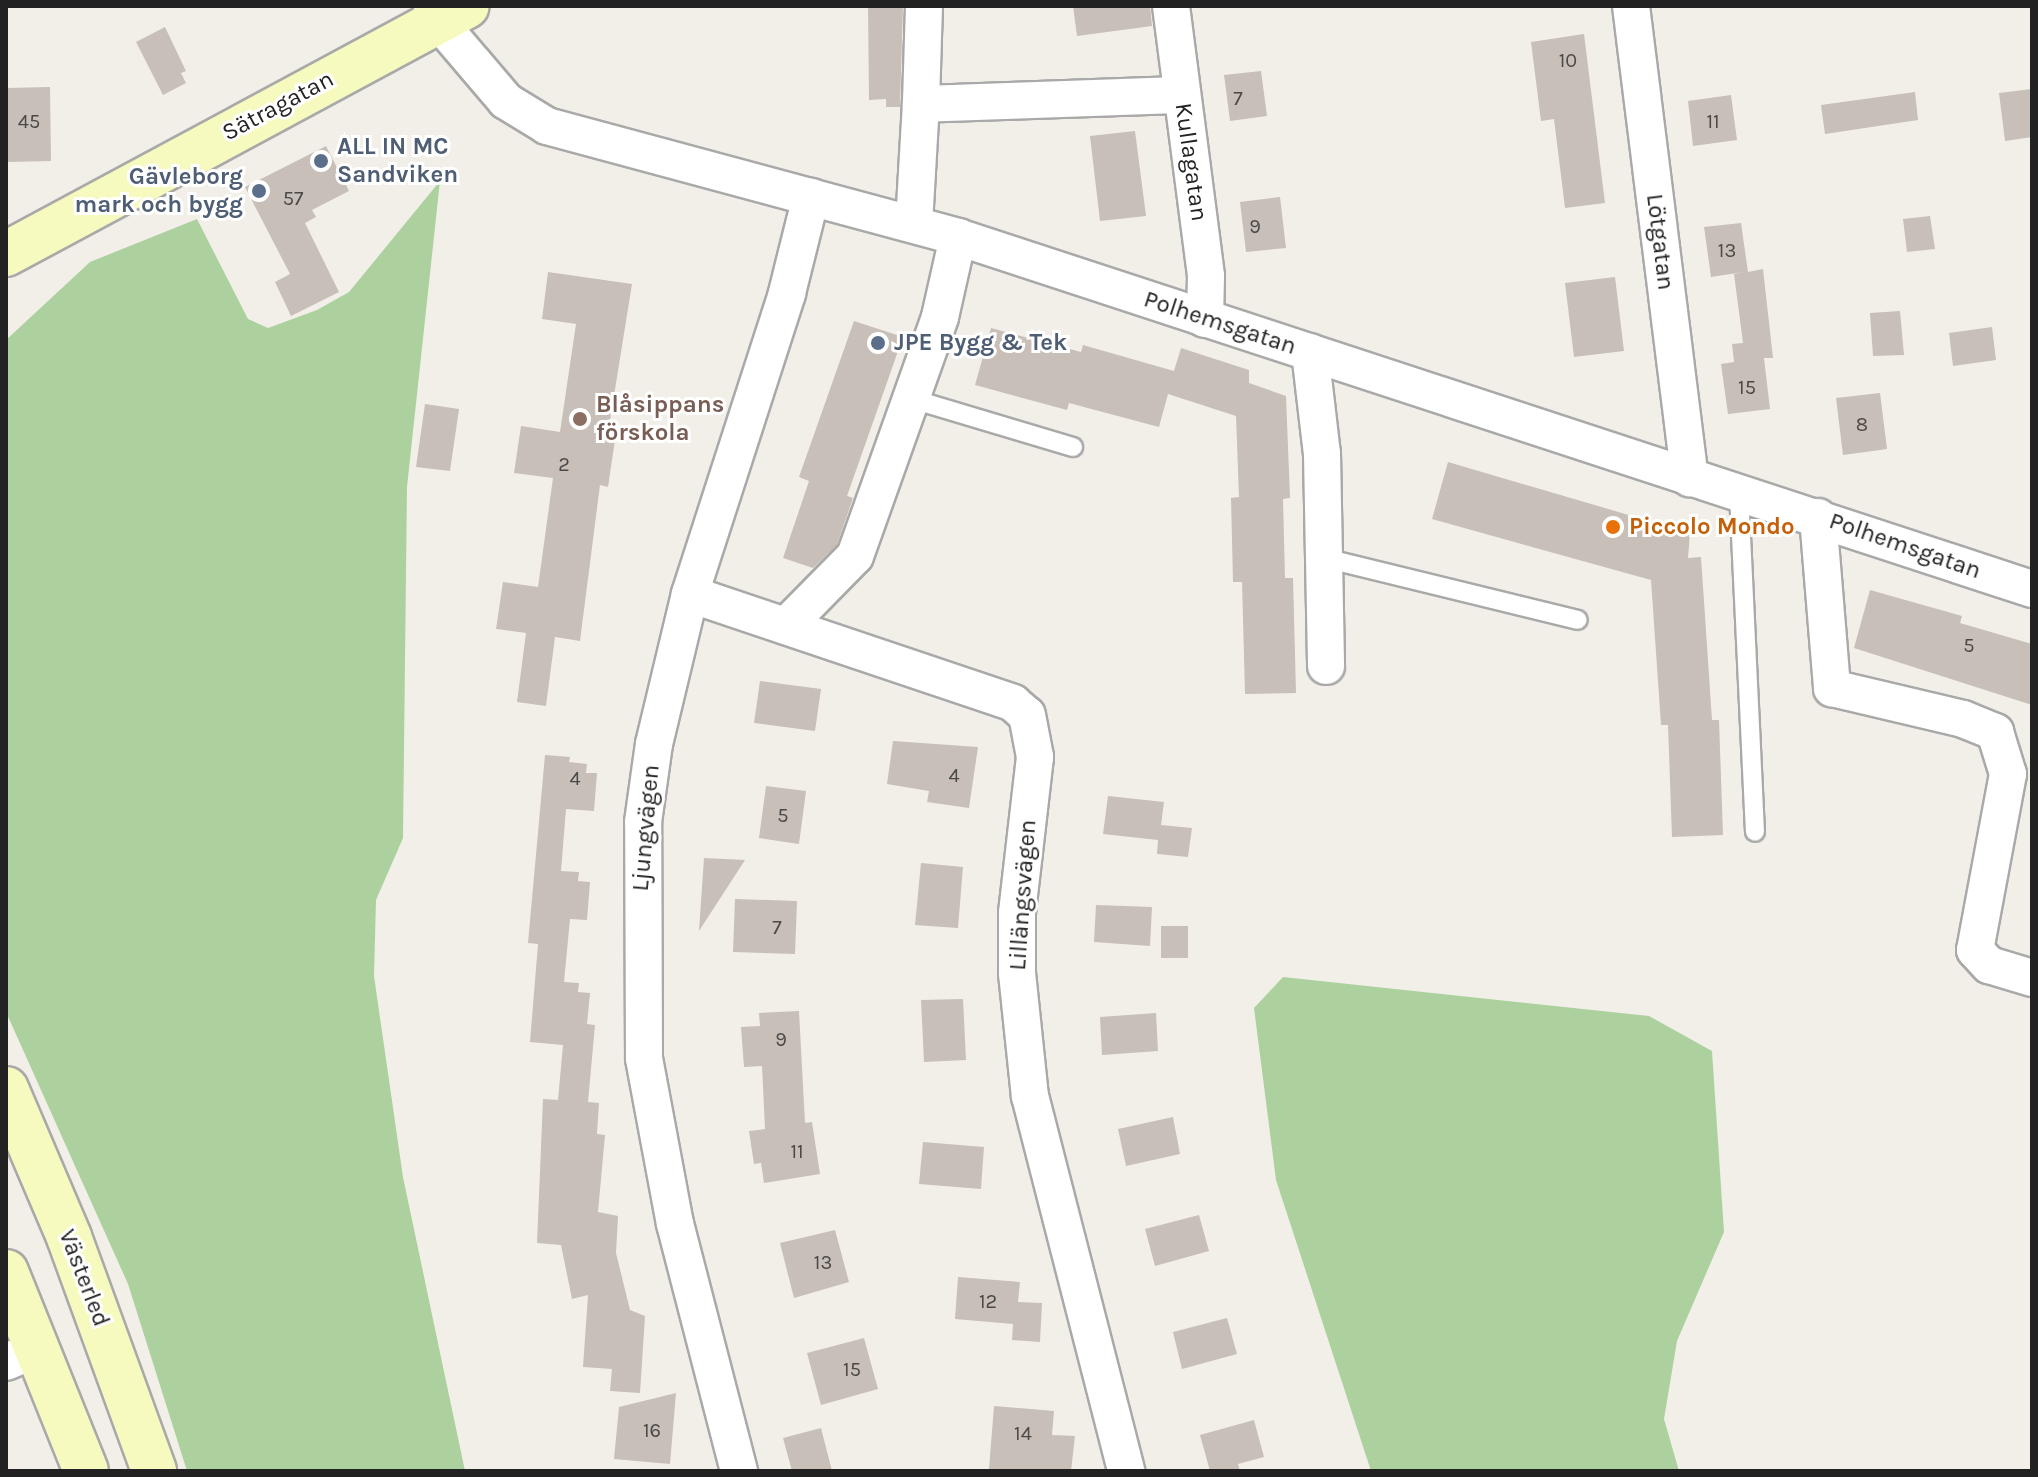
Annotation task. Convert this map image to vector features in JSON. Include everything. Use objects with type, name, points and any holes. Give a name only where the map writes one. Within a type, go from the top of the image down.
[{"type":"street","points":[[914,224],[924,6]]},
{"type":"street","name":"Kullagatan","points":[[1171,6],[1206,276],[1205,319]]},
{"type":"street","name":"Lötgatan","points":[[1631,6],[1690,478]]},
{"type":"street","name":"Polhemsgatan","points":[[446,11],[506,101],[547,126],[958,237],[2032,589]]},
{"type":"street","name":"Sätragatan","points":[[6,254],[446,11]]},
{"type":"street","points":[[921,104],[1182,95]]},
{"type":"street","name":"Ljungvägen","points":[[739,1471],[675,1224],[644,1058],[643,822],[654,744],[690,594],[787,293],[811,197]]},
{"type":"street","points":[[786,626],[855,556],[940,317],[958,237]]},
{"type":"street","points":[[1310,352],[1322,454],[1326,666]]},
{"type":"street","points":[[1818,517],[1832,688],[1963,719],[1995,732],[2008,774],[1975,950],[1989,965],[2032,978]]},
{"type":"street","name":"Lillängsvägen","points":[[690,594],[1013,703],[1033,729],[1017,973],[1030,1096],[1126,1471]]},
{"type":"street","name":"Västerled","points":[[6,1089],[69,1237],[154,1471]]},
{"type":"street","points":[[6,1272],[22,1355],[86,1471]]},
{"type":"lane","points":[[912,399],[1073,447]]},
{"type":"lane","points":[[1739,493],[1755,832]]},
{"type":"lane","points":[[1324,558],[1578,620]]},
{"type":"green space","points":[[440,181],[407,487],[403,838],[376,900],[374,976],[403,1177],[465,1471],[187,1471],[128,1284],[6,1012],[6,340],[90,262],[197,219],[248,319],[268,328],[317,310],[349,292]]},
{"type":"green space","points":[[1283,977],[1649,1016],[1712,1051],[1724,1232],[1677,1341],[1664,1419],[1679,1471],[1371,1471],[1276,1180],[1254,1008]]},
{"type":"building","points":[[868,6],[903,6],[900,107],[886,107],[886,99],[869,100]]},
{"type":"building","points":[[1073,6],[1150,6],[1152,26],[1077,36]]},
{"type":"building","points":[[165,27],[186,71],[181,73],[186,83],[163,95],[136,42]]},
{"type":"building","points":[[1584,34],[1605,203],[1565,208],[1554,119],[1541,121],[1531,42]]},
{"type":"building","points":[[1261,71],[1267,116],[1230,121],[1224,75]]},
{"type":"building","points":[[50,87],[51,161],[6,162],[6,88]]},
{"type":"building","points":[[2032,89],[2032,137],[2005,141],[1999,93]]},
{"type":"building","points":[[1915,92],[1918,120],[1825,134],[1821,105]]},
{"type":"building","points":[[1731,95],[1737,140],[1693,146],[1688,101]]},
{"type":"building","points":[[1135,131],[1146,216],[1100,221],[1090,136]]},
{"type":"building","points":[[326,146],[349,191],[312,210],[316,217],[305,223],[339,292],[291,316],[275,282],[290,274],[245,187]]},
{"type":"building","points":[[1280,197],[1286,248],[1246,252],[1240,202]]},
{"type":"building","points":[[1930,216],[1935,249],[1907,252],[1903,219]]},
{"type":"building","points":[[1741,223],[1748,272],[1763,269],[1773,358],[1764,358],[1770,409],[1728,414],[1721,364],[1734,362],[1732,344],[1743,343],[1734,274],[1744,272],[1711,277],[1704,227]]},
{"type":"building","name":"Blåsippans förskola","points":[[548,272],[632,284],[607,439],[615,440],[608,487],[600,485],[580,641],[555,637],[546,706],[517,702],[526,633],[496,629],[503,582],[538,587],[553,478],[514,473],[521,426],[560,432],[576,324],[542,319]]},
{"type":"building","points":[[1615,277],[1624,351],[1574,357],[1565,283]]},
{"type":"building","points":[[1900,311],[1904,355],[1873,356],[1870,313]]},
{"type":"building","points":[[854,321],[903,337],[847,496],[853,498],[837,545],[813,568],[783,558],[809,481],[799,477]]},
{"type":"building","points":[[1992,327],[1996,360],[1953,366],[1949,333]]},
{"type":"building","points":[[991,328],[1081,352],[1083,345],[1174,371],[1181,348],[1249,370],[1249,383],[1286,396],[1290,498],[1283,499],[1285,578],[1293,578],[1296,693],[1245,694],[1242,582],[1233,582],[1231,498],[1239,497],[1236,416],[1168,394],[1159,427],[1069,403],[1067,410],[975,385]]},
{"type":"building","points":[[1880,393],[1887,449],[1843,455],[1836,398]]},
{"type":"building","points":[[425,404],[459,409],[450,471],[416,467]]},
{"type":"building","points":[[1448,462],[1690,533],[1688,558],[1701,557],[1712,720],[1719,720],[1723,835],[1672,837],[1668,725],[1661,725],[1651,580],[1432,519]]},
{"type":"building","points":[[1870,590],[1962,616],[1960,623],[2032,644],[2032,705],[1854,648]]},
{"type":"building","points":[[760,681],[821,689],[815,731],[754,723]]},
{"type":"building","points":[[893,741],[978,747],[969,808],[927,802],[929,791],[887,784]]},
{"type":"building","points":[[545,755],[570,757],[569,762],[587,764],[586,773],[597,773],[594,811],[566,809],[561,871],[579,872],[578,881],[590,882],[587,920],[570,919],[564,982],[579,983],[578,992],[590,993],[587,1024],[595,1025],[588,1102],[599,1103],[597,1134],[605,1135],[598,1212],[618,1216],[616,1253],[630,1310],[645,1316],[640,1393],[610,1391],[612,1369],[583,1367],[588,1295],[572,1299],[561,1245],[537,1243],[543,1099],[558,1100],[563,1045],[530,1042],[538,944],[528,943]]},
{"type":"building","points":[[766,786],[806,791],[799,844],[759,838]]},
{"type":"building","points":[[1108,796],[1164,802],[1161,825],[1192,828],[1188,857],[1157,854],[1158,840],[1103,834]]},
{"type":"building","points":[[704,858],[745,860],[699,931]]},
{"type":"building","points":[[921,863],[963,867],[958,928],[915,925]]},
{"type":"building","points":[[735,899],[797,901],[795,954],[733,952]]},
{"type":"building","points":[[1096,905],[1152,907],[1150,946],[1094,942]]},
{"type":"building","points":[[1161,926],[1188,926],[1188,958],[1161,958]]},
{"type":"building","points":[[963,999],[966,1060],[924,1062],[921,1000]]},
{"type":"building","points":[[799,1011],[805,1123],[812,1122],[820,1174],[764,1183],[761,1163],[754,1164],[749,1131],[765,1129],[762,1066],[744,1067],[741,1027],[760,1026],[759,1013]]},
{"type":"building","points":[[1156,1013],[1158,1051],[1102,1055],[1100,1017]]},
{"type":"building","points":[[1173,1117],[1180,1154],[1126,1166],[1118,1129]]},
{"type":"building","points":[[923,1142],[984,1147],[981,1189],[919,1184]]},
{"type":"building","points":[[1199,1215],[1209,1251],[1155,1266],[1145,1229]]},
{"type":"building","points":[[835,1230],[849,1282],[794,1298],[780,1243]]},
{"type":"building","points":[[958,1277],[1020,1282],[1018,1302],[1042,1303],[1040,1342],[1012,1340],[1013,1324],[955,1319]]},
{"type":"building","points":[[1227,1318],[1237,1354],[1182,1369],[1173,1332]]},
{"type":"building","points":[[864,1338],[878,1389],[821,1405],[807,1353]]},
{"type":"building","points":[[676,1393],[670,1464],[614,1459],[619,1407]]},
{"type":"building","points":[[994,1406],[1054,1411],[1052,1435],[1075,1436],[1071,1471],[989,1469]]},
{"type":"building","points":[[1254,1420],[1264,1457],[1238,1464],[1240,1471],[1210,1471],[1200,1435]]},
{"type":"building","points":[[821,1428],[832,1471],[792,1471],[783,1438]]},
{"type":"place","name":"ALL IN MC Sandviken","points":[[321,161]]},
{"type":"place","name":"Gävleborg mark och bygg","points":[[259,191]]},
{"type":"place","name":"JPE Bygg & Tek","points":[[878,343]]},
{"type":"place","name":"Blåsippans förskola","points":[[580,419]]},
{"type":"place","name":"Piccolo Mondo","points":[[1613,527]]}]
